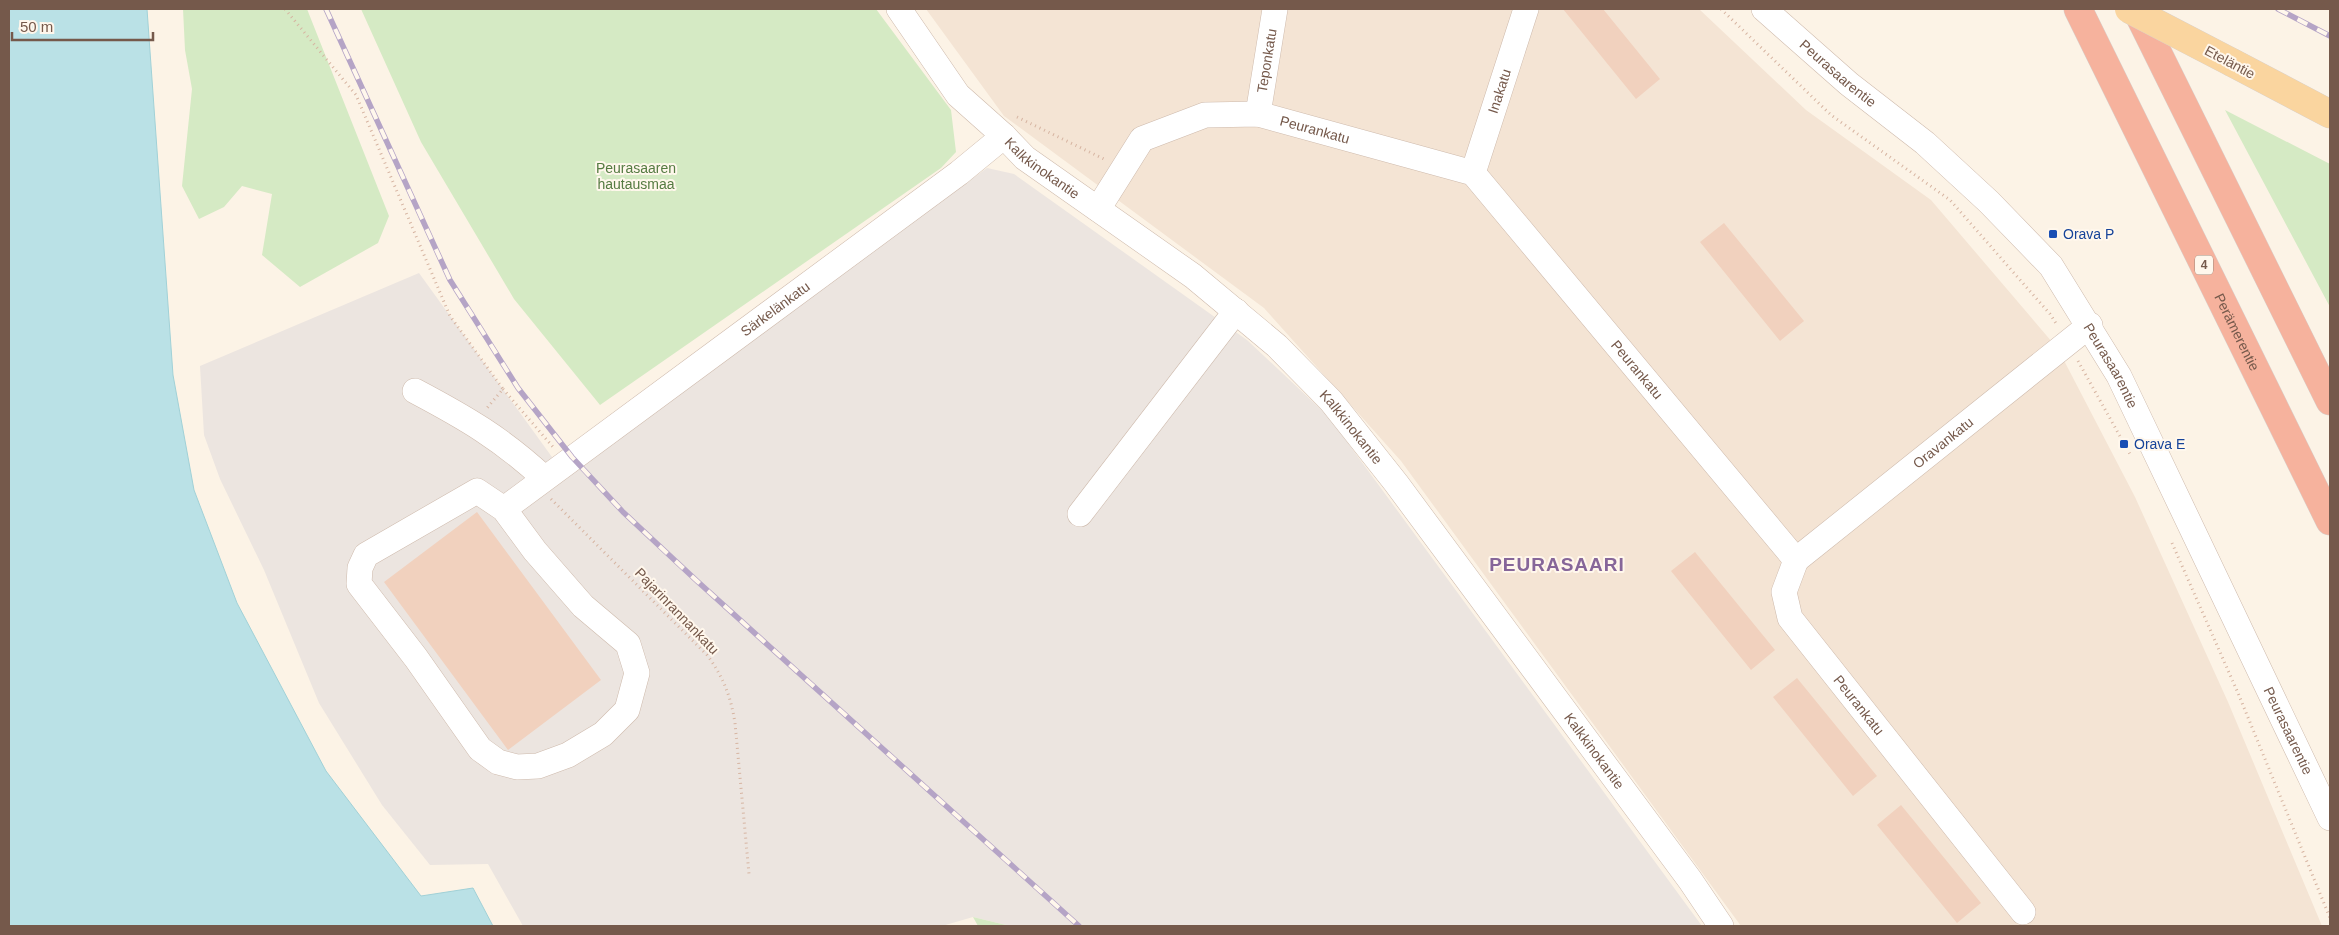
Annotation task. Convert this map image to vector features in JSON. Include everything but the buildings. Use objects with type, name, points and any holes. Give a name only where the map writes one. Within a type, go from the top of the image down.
[{"type":"highway","name":"Perämerentie","points":[[2078,9],[2330,521]]},
{"type":"highway","points":[[2136,9],[2330,400]]},
{"type":"main road","name":"Eteläntie","points":[[2129,9],[2330,114]]},
{"type":"street","name":"Kalkkinokantie","points":[[900,9],[958,95],[1007,124],[1025,158],[1193,276],[1277,346],[1330,401],[1396,483],[1690,880],[1721,926]]},
{"type":"street","name":"Teponkatu","points":[[1258,114],[1275,9]]},
{"type":"street","name":"Inakatu","points":[[1473,173],[1526,9]]},
{"type":"street","name":"Peurasaarentie","points":[[1764,9],[1849,84],[1924,143],[1989,202],[2051,266],[2090,325],[2119,376],[2330,818]]},
{"type":"street","name":"Peurankatu","points":[[1098,209],[1142,139],[1204,115],[1258,114],[1473,173],[1796,560],[1784,592],[1790,618],[2023,912]]},
{"type":"street","name":"Särkelänkatu","points":[[504,509],[959,173],[1007,124]]},
{"type":"street","points":[[1080,514],[1236,311]]},
{"type":"street","name":"Oravankatu","points":[[1796,560],[2090,325]]},
{"type":"street","points":[[415,391],[475,423],[518,454],[540,481]]},
{"type":"street","points":[[477,491],[504,509],[535,551],[582,606],[628,644],[637,673],[627,710],[603,734],[568,755],[538,766],[517,767],[498,762],[480,749],[416,658],[360,584],[360,568],[366,555],[477,491]]},
{"type":"path","points":[[285,9],[356,95],[450,316],[503,389],[566,462]]},
{"type":"path","points":[[1721,9],[1831,115],[1950,200],[2050,314],[2133,460]]},
{"type":"path","points":[[1007,124],[1122,168]]},
{"type":"path","points":[[475,423],[503,389]]},
{"type":"path","name":"Pajarinrannankatu","points":[[540,481],[707,655],[721,677],[732,706],[735,723],[749,874]]},
{"type":"path","points":[[2170,538],[2238,693],[2330,918]]},
{"type":"shaded area","points":[[926,9],[1699,9],[1806,110],[1931,200],[2058,349],[2135,497],[2228,702],[2322,926],[1741,926],[1401,461],[1264,308],[1004,116]]},
{"type":"shaded area","points":[[987,168],[1014,174],[1247,340],[1328,416],[1702,926],[1010,926],[973,917],[942,926],[523,926],[488,864],[430,865],[382,805],[319,703],[264,570],[220,479],[204,435],[200,366],[419,273],[565,475]]},
{"type":"green space","points":[[183,9],[307,9],[389,216],[378,243],[300,287],[262,255],[272,194],[242,186],[224,207],[199,219],[182,186],[192,89],[185,50]]},
{"type":"green space","name":"Peurasaaren hautausmaa","points":[[361,9],[876,9],[951,110],[956,152],[941,168],[600,405],[514,299],[421,142]]},
{"type":"green space","points":[[2225,110],[2330,164],[2330,307]]},
{"type":"green space","points":[[973,917],[1010,926],[978,926]]},
{"type":"water","points":[[9,9],[147,9],[173,375],[194,490],[237,603],[326,771],[421,896],[473,888],[493,926],[9,926]]},
{"type":"railway","points":[[326,9],[450,280],[518,388],[572,457],[623,512],[697,581],[1079,926]]},
{"type":"railway","points":[[2278,9],[2330,36]]},
{"type":"place","name":"Orava P","points":[[2053,234]]},
{"type":"place","name":"Orava E","points":[[2124,444]]},
{"type":"district","name":"PEURASAARI","points":[[1557,564]]}]
